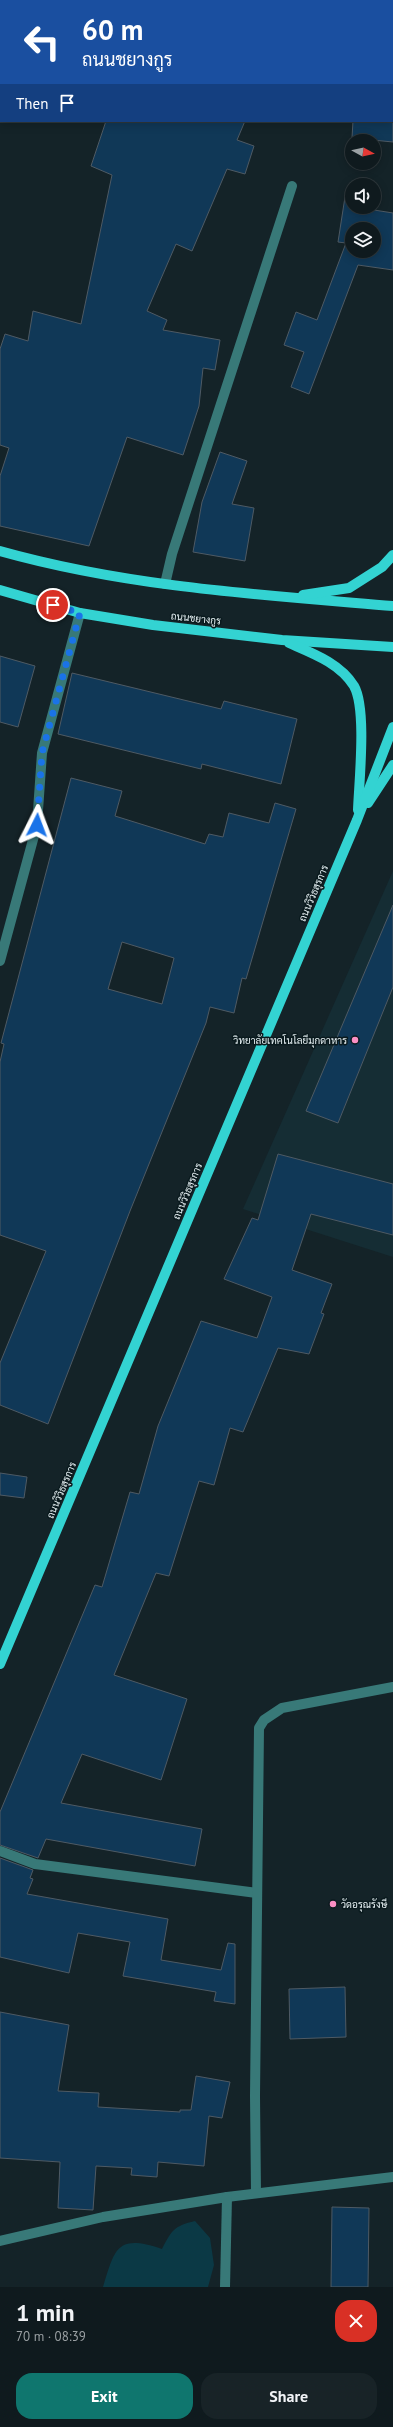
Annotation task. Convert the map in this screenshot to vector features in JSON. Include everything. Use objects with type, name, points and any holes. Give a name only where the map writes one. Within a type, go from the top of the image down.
[{"type":"main road","points":[[0,551],[38,562],[165,584],[283,597],[393,606]]},
{"type":"main road","points":[[283,597],[349,588],[382,566],[393,555]]},
{"type":"main road","name":"ถนนชยางกูร","points":[[0,590],[80,613],[153,625],[282,640],[393,647]]},
{"type":"main road","points":[[282,640],[317,655],[337,668],[354,687],[362,723],[357,820]]},
{"type":"main road","name":"ถนนวิวิธสุรการ","points":[[0,1664],[357,820],[393,726]]},
{"type":"main road","points":[[357,820],[393,765]]},
{"type":"street","points":[[165,584],[172,554],[292,186]]},
{"type":"street","points":[[0,960],[37,825],[42,753],[80,613]]},
{"type":"street","points":[[256,2193],[254,2096],[259,1728],[264,1720],[282,1708],[393,1687]]},
{"type":"street","points":[[0,1851],[35,1864],[257,1893]]},
{"type":"street","points":[[0,2241],[103,2217],[256,2193],[393,2177]]},
{"type":"street","points":[[225,2287],[227,2197]]},
{"type":"shaded area","name":"วิทยาลัยเทคโนโลยีมุกดาหาร","points":[[393,871],[393,1257],[243,1209]]},
{"type":"shaded area","points":[[195,2221],[210,2238],[214,2265],[208,2287],[103,2287],[111,2262],[120,2248],[127,2244],[135,2243],[162,2249],[168,2237],[174,2230],[182,2225]]},
{"type":"building","points":[[106,122],[245,122],[237,140],[254,146],[245,174],[227,169],[192,251],[176,244],[147,311],[167,320],[163,330],[220,340],[215,370],[203,368],[199,406],[183,455],[127,437],[89,546],[0,526],[0,476],[9,448],[0,445],[0,349],[5,334],[28,341],[33,311],[81,324],[112,175],[91,166]]},
{"type":"building","points":[[353,122],[393,122],[393,142],[381,141],[381,134],[352,134]]},
{"type":"building","points":[[345,197],[345,214],[381,214],[381,211],[393,213],[393,270],[358,265],[309,394],[291,387],[304,352],[284,345],[296,312],[317,320],[345,246],[345,258],[381,258],[381,222],[345,222],[345,243],[338,242]]},
{"type":"building","points":[[220,452],[247,461],[232,504],[254,508],[245,561],[193,552],[202,502]]},
{"type":"building","points":[[0,656],[35,666],[18,727],[0,722]]},
{"type":"building","points":[[72,673],[221,709],[224,701],[297,719],[281,784],[202,764],[201,769],[58,734]]},
{"type":"building","points":[[71,778],[122,791],[115,816],[205,844],[209,834],[223,837],[229,813],[269,823],[275,803],[296,809],[246,979],[242,978],[234,1013],[210,1007],[206,1023],[130,1211],[48,1424],[0,1405],[0,1363],[46,1251],[0,1235],[0,1062],[4,1044],[1,1043]],"holes":[[[122,942],[174,958],[162,1004],[108,989]]]},
{"type":"building","points":[[393,905],[393,987],[338,1123],[306,1111]]},
{"type":"building","points":[[278,1154],[393,1184],[393,1235],[311,1214],[292,1270],[332,1284],[321,1313],[324,1314],[309,1354],[278,1348],[243,1432],[230,1428],[214,1485],[199,1481],[169,1576],[156,1573],[114,1675],[187,1699],[161,1780],[82,1754],[61,1803],[202,1829],[195,1866],[46,1839],[38,1858],[0,1845],[0,1812],[95,1585],[102,1587],[130,1492],[139,1494],[158,1426],[201,1321],[257,1338],[272,1297],[224,1279],[252,1218],[258,1220]]},
{"type":"building","points":[[0,1473],[27,1477],[24,1498],[0,1495]]},
{"type":"building","points":[[0,1858],[33,1870],[30,1878],[33,1879],[27,1894],[168,1919],[161,1960],[221,1970],[228,1943],[235,1944],[235,2004],[214,2001],[216,1992],[123,1976],[130,1942],[78,1933],[69,1973],[0,1957]]},
{"type":"building","points":[[345,1987],[346,2037],[290,2039],[289,1989]]},
{"type":"building","points":[[0,2012],[69,2025],[58,2091],[99,2093],[98,2107],[180,2112],[180,2110],[191,2110],[196,2076],[230,2082],[222,2118],[209,2116],[204,2166],[158,2162],[157,2177],[131,2175],[132,2168],[96,2166],[93,2210],[58,2208],[60,2162],[0,2158]]},
{"type":"building","points":[[332,2207],[369,2208],[368,2287],[331,2287]]},
{"type":"place","name":"วิทยาลัยเทคโนโลยีมุกดาหาร","points":[[355,1040]]},
{"type":"place","name":"วัดอรุณรังษี","points":[[333,1904]]},
{"type":"route","points":[[37,825],[42,753],[80,613],[53,605]]}]
